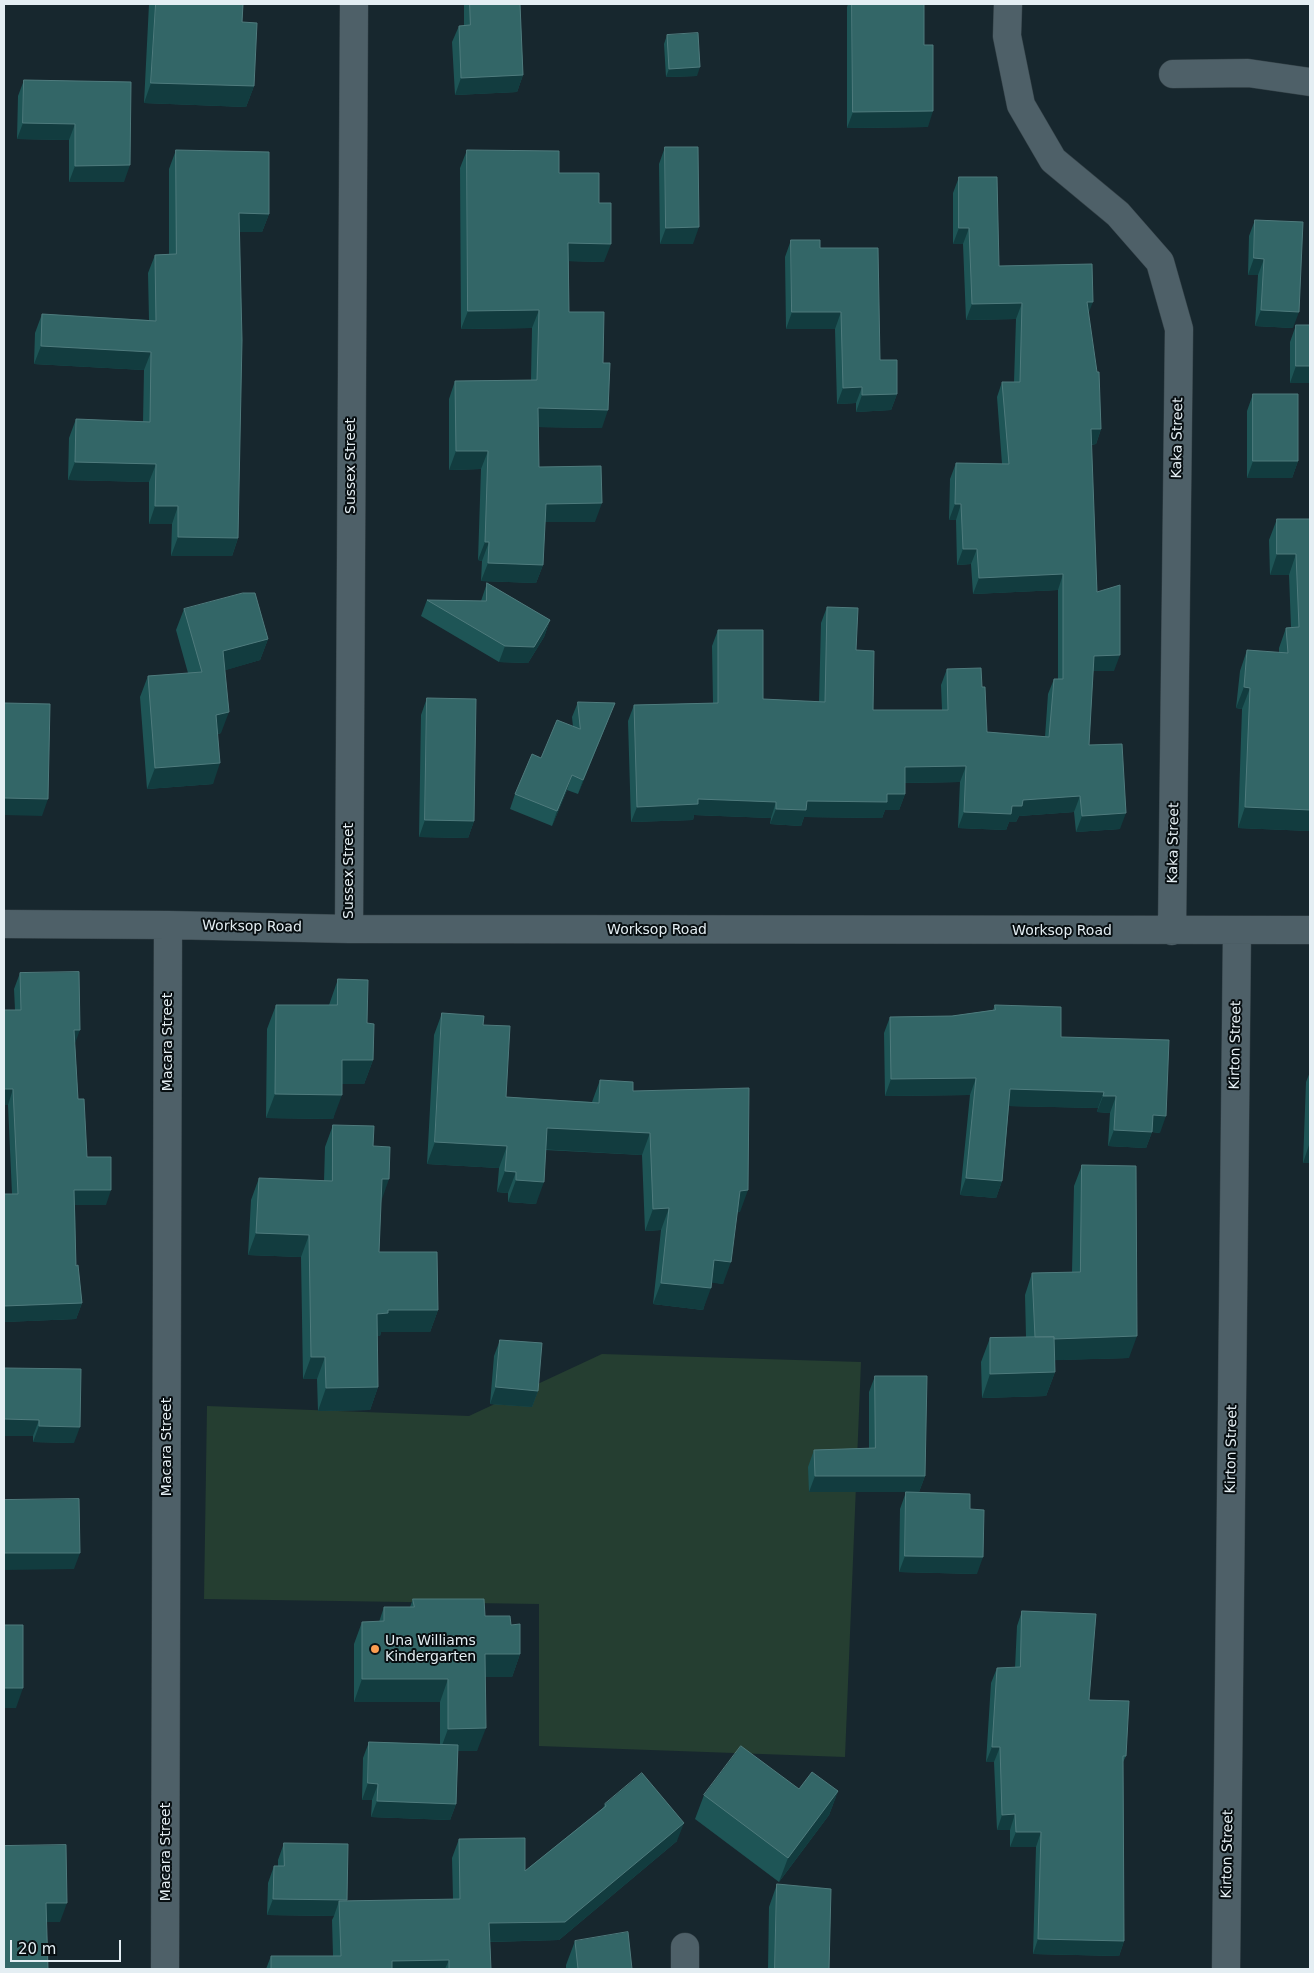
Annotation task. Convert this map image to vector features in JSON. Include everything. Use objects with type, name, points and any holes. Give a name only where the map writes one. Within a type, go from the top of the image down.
[{"type":"street","name":"Sussex Street","points":[[349,929],[354,4]]},
{"type":"street","name":"Kaka Street","points":[[1008,4],[1008,36],[1021,105],[1053,160],[1118,214],[1160,262],[1179,329],[1172,931]]},
{"type":"street","points":[[1173,74],[1248,72],[1310,82]]},
{"type":"street","name":"Worksop Road","points":[[4,924],[349,929],[1310,930]]},
{"type":"street","name":"Macara Street","points":[[165,1969],[168,925]]},
{"type":"street","name":"Kirton Street","points":[[1226,1969],[1237,930]]},
{"type":"green space","points":[[602,1354],[861,1362],[845,1757],[539,1746],[539,1604],[204,1599],[207,1406],[469,1416]]},
{"type":"building","points":[[156,4],[243,4],[242,22],[257,23],[254,86],[151,83]]},
{"type":"building","points":[[470,4],[520,4],[523,75],[461,78],[459,26],[470,25]]},
{"type":"building","points":[[852,4],[924,4],[924,45],[933,45],[933,111],[853,112]]},
{"type":"building","points":[[698,33],[700,67],[669,69],[667,35]]},
{"type":"building","points":[[24,80],[131,82],[130,165],[75,166],[75,124],[23,123]]},
{"type":"building","points":[[665,147],[698,147],[699,227],[666,228]]},
{"type":"building","points":[[176,150],[269,152],[269,214],[239,213],[242,340],[238,538],[178,537],[178,506],[155,506],[156,464],[75,462],[76,419],[150,422],[151,352],[41,346],[42,314],[156,321],[155,255],[176,254]]},
{"type":"building","points":[[467,150],[559,151],[559,173],[599,173],[599,203],[611,203],[611,244],[568,243],[569,312],[604,312],[603,363],[610,363],[608,410],[538,408],[539,467],[601,466],[602,503],[546,504],[543,565],[488,563],[489,542],[485,542],[488,451],[456,451],[455,381],[537,380],[539,310],[468,311]]},
{"type":"building","points":[[959,177],[997,177],[999,266],[1092,264],[1093,302],[1087,302],[1097,372],[1099,372],[1101,429],[1091,429],[1097,592],[1120,585],[1120,655],[1094,656],[1089,745],[1122,744],[1126,813],[1082,816],[1080,796],[1023,800],[1022,806],[1012,806],[1011,814],[964,812],[966,766],[905,767],[905,794],[887,794],[887,802],[807,801],[806,810],[776,809],[776,802],[698,799],[698,804],[637,807],[634,705],[718,703],[718,630],[763,630],[763,699],[825,702],[827,607],[858,608],[856,650],[874,651],[873,710],[948,710],[947,669],[981,668],[982,687],[985,687],[987,732],[1049,737],[1054,679],[1063,679],[1063,574],[979,578],[977,549],[963,549],[961,504],[955,504],[956,463],[1009,464],[1002,382],[1020,382],[1022,303],[972,304],[969,228],[959,228]]},
{"type":"building","points":[[1255,220],[1303,222],[1299,312],[1261,310],[1264,259],[1254,258]]},
{"type":"building","points":[[791,240],[820,240],[820,248],[878,248],[880,360],[897,360],[897,394],[862,395],[862,387],[843,388],[841,312],[792,312]]},
{"type":"building","points":[[1296,325],[1310,325],[1310,366],[1296,366]]},
{"type":"building","points":[[1253,394],[1298,394],[1298,461],[1253,461]]},
{"type":"building","points":[[1277,519],[1310,519],[1310,810],[1245,807],[1250,688],[1244,687],[1247,650],[1288,653],[1286,628],[1299,627],[1296,554],[1277,554]]},
{"type":"building","points":[[487,583],[550,620],[534,647],[505,646],[427,600],[486,601]]},
{"type":"building","points":[[243,593],[255,593],[268,639],[223,651],[229,712],[216,715],[220,763],[155,768],[148,676],[202,672],[184,609]]},
{"type":"building","points":[[427,698],[476,699],[474,821],[425,820]]},
{"type":"building","points":[[578,702],[615,703],[583,780],[572,775],[557,811],[515,794],[532,754],[541,758],[557,720],[580,729]]},
{"type":"building","points":[[4,703],[50,704],[48,799],[4,798]]},
{"type":"building","points":[[79,972],[80,1030],[74,1030],[78,1099],[84,1099],[87,1157],[111,1157],[111,1190],[74,1190],[76,1266],[78,1265],[82,1303],[4,1306],[4,1194],[18,1194],[13,1089],[4,1089],[4,1010],[21,1010],[20,973]]},
{"type":"building","points":[[338,979],[368,980],[367,1023],[374,1024],[373,1060],[342,1060],[342,1095],[275,1094],[276,1005],[337,1005]]},
{"type":"building","points":[[995,1005],[1061,1007],[1061,1037],[1169,1040],[1166,1116],[1153,1115],[1152,1132],[1114,1130],[1116,1096],[1103,1096],[1104,1092],[1010,1089],[1002,1181],[966,1178],[976,1078],[891,1079],[890,1017],[952,1016],[995,1010]]},
{"type":"building","points":[[442,1013],[484,1016],[483,1025],[510,1026],[506,1097],[599,1103],[600,1080],[633,1082],[633,1091],[749,1088],[748,1190],[740,1191],[731,1262],[714,1260],[711,1288],[661,1283],[669,1208],[653,1209],[650,1133],[547,1128],[544,1182],[516,1180],[516,1172],[505,1171],[507,1146],[435,1142]]},
{"type":"building","points":[[333,1125],[374,1126],[373,1146],[390,1147],[389,1179],[382,1179],[379,1252],[437,1252],[438,1310],[388,1310],[388,1313],[377,1314],[378,1387],[326,1388],[325,1357],[311,1357],[309,1235],[256,1233],[259,1178],[332,1181]]},
{"type":"building","points":[[1082,1165],[1136,1166],[1137,1336],[1054,1339],[1054,1337],[1035,1337],[1032,1273],[1080,1272]]},
{"type":"building","points":[[1054,1337],[1055,1372],[990,1374],[990,1338]]},
{"type":"building","points":[[500,1340],[542,1343],[538,1391],[496,1387]]},
{"type":"building","points":[[4,1368],[81,1369],[80,1427],[39,1426],[39,1420],[4,1419]]},
{"type":"building","points":[[875,1376],[927,1376],[925,1476],[815,1476],[814,1450],[875,1448]]},
{"type":"building","points":[[906,1492],[970,1494],[970,1509],[984,1510],[983,1557],[905,1556]]},
{"type":"building","points":[[79,1499],[80,1553],[4,1553],[4,1500]]},
{"type":"building","points":[[413,1599],[484,1599],[485,1616],[510,1616],[511,1625],[520,1624],[520,1654],[485,1654],[486,1728],[448,1729],[448,1679],[362,1679],[362,1622],[384,1621],[384,1607],[414,1607]]},
{"type":"building","points":[[1022,1611],[1096,1614],[1089,1700],[1129,1701],[1126,1756],[1123,1756],[1124,1941],[1038,1939],[1041,1832],[1016,1832],[1015,1814],[1002,1815],[1000,1747],[992,1747],[997,1668],[1020,1667]]},
{"type":"building","points":[[4,1625],[23,1625],[23,1688],[4,1688]]},
{"type":"building","points":[[369,1742],[458,1745],[456,1804],[377,1801],[378,1784],[368,1783]]},
{"type":"building","points":[[741,1746],[799,1789],[812,1772],[838,1791],[788,1858],[704,1795]]},
{"type":"building","points":[[642,1773],[684,1823],[565,1922],[489,1923],[491,1969],[449,1969],[449,1960],[392,1961],[392,1969],[271,1969],[271,1956],[341,1956],[339,1901],[460,1899],[459,1839],[525,1838],[525,1871],[606,1806],[605,1804]]},
{"type":"building","points":[[284,1843],[348,1844],[347,1900],[273,1899],[274,1866],[284,1866]]},
{"type":"building","points":[[66,1845],[67,1903],[46,1903],[48,1969],[4,1969],[4,1846]]},
{"type":"building","points":[[777,1884],[831,1889],[829,1969],[775,1969]]},
{"type":"building","points":[[628,1932],[632,1969],[578,1969],[575,1941]]},
{"type":"place","name":"Una Williams Kindergarten","points":[[375,1649]]}]
